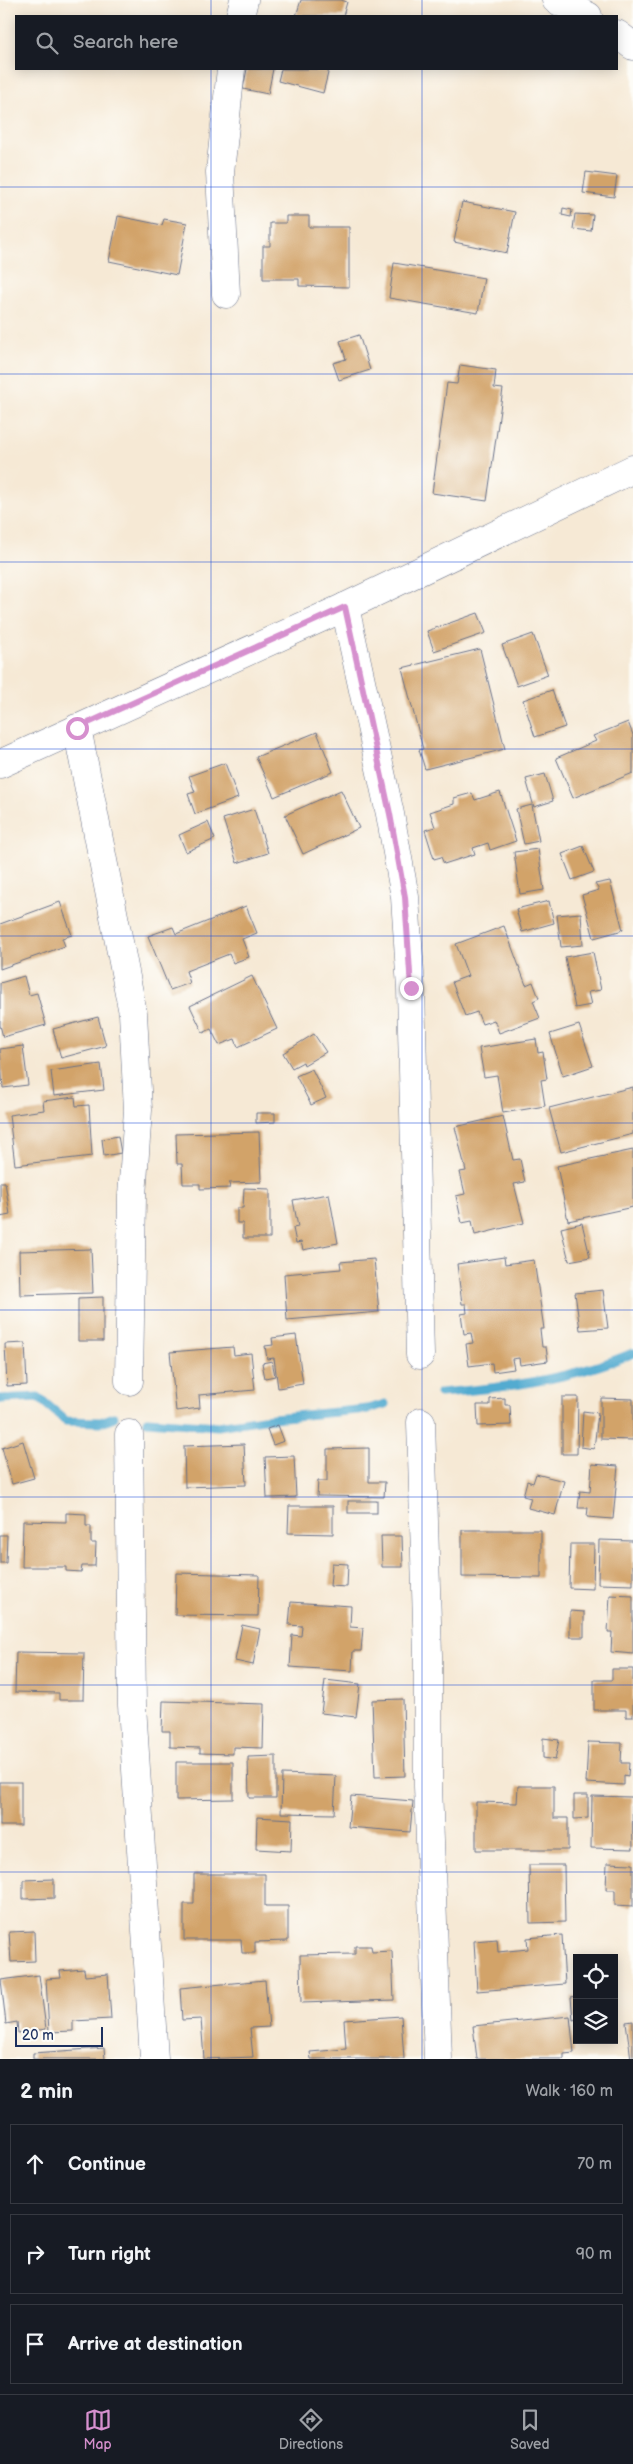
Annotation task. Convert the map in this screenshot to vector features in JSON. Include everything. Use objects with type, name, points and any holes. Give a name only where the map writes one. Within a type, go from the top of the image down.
[{"type":"street","points":[[240,15],[244,0]]},
{"type":"street","points":[[556,0],[586,15]]},
{"type":"street","points":[[618,35],[633,46]]},
{"type":"street","points":[[226,294],[220,172],[231,70]]},
{"type":"street","points":[[0,764],[345,607],[633,469]]},
{"type":"street","points":[[345,607],[390,814],[405,897],[411,988],[420,1355]]},
{"type":"street","points":[[77,728],[133,1013],[138,1110],[132,1196],[129,1381]]},
{"type":"street","points":[[421,1422],[428,1655],[429,1795],[438,2059]]},
{"type":"street","points":[[129,1434],[132,1705],[154,2059]]},
{"type":"building","points":[[301,0],[341,0],[347,2],[343,15],[296,15]]},
{"type":"building","points":[[247,70],[273,70],[268,94],[243,89]]},
{"type":"building","points":[[281,70],[329,70],[323,93],[278,81]]},
{"type":"building","points":[[586,172],[617,176],[614,197],[583,193]]},
{"type":"building","points":[[462,202],[515,212],[507,253],[454,242]]},
{"type":"building","points":[[563,208],[572,210],[571,217],[562,215]]},
{"type":"building","points":[[575,214],[593,215],[591,231],[573,229]]},
{"type":"building","points":[[118,216],[162,225],[164,219],[187,223],[177,275],[109,261]]},
{"type":"building","points":[[286,216],[309,216],[309,227],[349,227],[349,287],[299,286],[299,279],[263,279],[263,246],[270,246],[270,223],[286,223]]},
{"type":"building","points":[[394,263],[484,278],[478,313],[389,298]]},
{"type":"building","points":[[359,335],[370,370],[339,380],[333,363],[346,359],[340,341]]},
{"type":"building","points":[[460,365],[496,370],[494,388],[503,389],[487,501],[432,493],[447,383],[457,384]]},
{"type":"building","points":[[478,613],[486,633],[434,651],[427,631]]},
{"type":"building","points":[[533,634],[548,675],[517,686],[502,645]]},
{"type":"building","points":[[480,649],[505,749],[425,769],[419,750],[423,749],[402,668]]},
{"type":"building","points":[[552,690],[565,727],[535,737],[523,700]]},
{"type":"building","points":[[628,722],[633,735],[633,773],[573,798],[556,758],[596,741],[593,736]]},
{"type":"building","points":[[317,732],[333,772],[274,797],[256,757]]},
{"type":"building","points":[[225,763],[238,798],[195,814],[188,794],[195,792],[189,776]]},
{"type":"building","points":[[545,774],[553,801],[534,807],[526,779]]},
{"type":"building","points":[[341,790],[359,828],[303,854],[285,815]]},
{"type":"building","points":[[500,792],[516,841],[490,850],[488,843],[473,848],[475,854],[444,864],[441,857],[434,859],[425,830],[435,827],[430,812],[454,804],[454,798],[472,793],[475,800]]},
{"type":"building","points":[[532,805],[539,841],[524,844],[516,809]]},
{"type":"building","points":[[254,809],[268,853],[237,863],[223,819]]},
{"type":"building","points":[[208,822],[215,839],[186,852],[179,835]]},
{"type":"building","points":[[583,846],[594,872],[572,880],[562,854]]},
{"type":"building","points":[[538,849],[544,890],[520,894],[514,852]]},
{"type":"building","points":[[610,881],[623,930],[594,938],[582,895],[599,890],[595,884]]},
{"type":"building","points":[[549,901],[554,923],[522,932],[516,909]]},
{"type":"building","points":[[60,902],[72,935],[62,938],[65,946],[0,969],[0,924]]},
{"type":"building","points":[[246,906],[257,933],[242,939],[249,957],[233,963],[229,954],[186,971],[190,983],[170,990],[148,936],[173,927],[176,934]]},
{"type":"building","points":[[581,913],[583,945],[561,947],[557,915]]},
{"type":"building","points":[[504,926],[526,985],[533,982],[539,998],[533,1001],[540,1018],[499,1033],[494,1020],[482,1024],[477,1012],[465,1016],[452,982],[468,976],[456,944]]},
{"type":"building","points":[[593,952],[601,990],[588,992],[591,1005],[575,1008],[565,957]]},
{"type":"building","points":[[24,976],[29,995],[37,993],[46,1025],[3,1037],[0,1025],[0,983]]},
{"type":"building","points":[[252,976],[277,1029],[238,1047],[235,1039],[219,1045],[211,1029],[203,1033],[190,1006]]},
{"type":"building","points":[[98,1017],[106,1046],[61,1058],[53,1029]]},
{"type":"building","points":[[579,1025],[593,1066],[563,1076],[550,1034]]},
{"type":"building","points":[[314,1034],[326,1052],[304,1065],[303,1062],[292,1068],[283,1053]]},
{"type":"building","points":[[536,1039],[538,1053],[543,1052],[547,1079],[541,1080],[545,1106],[503,1113],[497,1075],[484,1077],[479,1048]]},
{"type":"building","points":[[23,1046],[28,1085],[3,1088],[0,1049]]},
{"type":"building","points":[[101,1064],[104,1090],[54,1096],[51,1071]]},
{"type":"building","points":[[312,1069],[326,1098],[311,1105],[296,1076]]},
{"type":"building","points":[[633,1087],[633,1134],[561,1152],[549,1108]]},
{"type":"building","points":[[75,1097],[76,1106],[89,1105],[92,1156],[15,1165],[9,1115],[44,1110],[43,1101]]},
{"type":"building","points":[[256,1113],[275,1113],[275,1122],[256,1123]]},
{"type":"building","points":[[503,1116],[513,1160],[520,1159],[525,1182],[514,1184],[524,1223],[475,1235],[472,1221],[462,1223],[456,1196],[465,1194],[460,1172],[466,1171],[455,1127]]},
{"type":"building","points":[[259,1132],[261,1182],[229,1183],[230,1188],[200,1189],[200,1184],[183,1184],[182,1164],[177,1164],[176,1134]]},
{"type":"building","points":[[118,1136],[121,1153],[104,1156],[102,1139]]},
{"type":"building","points":[[633,1150],[633,1207],[568,1221],[557,1166]]},
{"type":"building","points":[[0,1182],[5,1182],[10,1215],[0,1217]]},
{"type":"building","points":[[244,1188],[270,1189],[270,1238],[243,1238],[243,1223],[237,1223],[237,1208],[243,1208]]},
{"type":"building","points":[[329,1194],[338,1243],[303,1250],[301,1242],[296,1243],[293,1228],[298,1227],[293,1200]]},
{"type":"building","points":[[582,1223],[590,1257],[569,1261],[561,1228]]},
{"type":"building","points":[[91,1249],[93,1293],[20,1295],[19,1251]]},
{"type":"building","points":[[504,1257],[505,1264],[534,1260],[544,1329],[540,1329],[542,1347],[546,1347],[548,1361],[520,1365],[519,1358],[512,1359],[514,1369],[493,1372],[492,1363],[469,1366],[466,1344],[473,1343],[471,1333],[464,1334],[461,1314],[467,1313],[466,1304],[462,1304],[457,1264]]},
{"type":"building","points":[[374,1259],[379,1312],[287,1320],[284,1274],[341,1269],[340,1262]]},
{"type":"building","points":[[603,1290],[608,1328],[580,1330],[575,1293]]},
{"type":"building","points":[[103,1297],[103,1341],[78,1341],[78,1298]]},
{"type":"building","points":[[296,1335],[303,1384],[278,1388],[274,1358],[267,1359],[265,1346],[273,1345],[272,1338]]},
{"type":"building","points":[[25,1343],[27,1385],[7,1386],[5,1344]]},
{"type":"building","points":[[233,1347],[234,1355],[251,1353],[255,1390],[199,1395],[200,1408],[176,1411],[170,1352]]},
{"type":"building","points":[[272,1361],[275,1376],[265,1378],[262,1363]]},
{"type":"building","points":[[562,1397],[578,1397],[577,1454],[562,1454]]},
{"type":"building","points":[[505,1398],[505,1405],[510,1405],[511,1425],[478,1426],[477,1405],[490,1405],[490,1399]]},
{"type":"building","points":[[601,1398],[633,1399],[633,1440],[601,1439]]},
{"type":"building","points":[[583,1411],[598,1413],[594,1449],[581,1447]]},
{"type":"building","points":[[278,1425],[284,1441],[273,1445],[267,1429]]},
{"type":"building","points":[[23,1441],[34,1478],[12,1484],[2,1448]]},
{"type":"building","points":[[244,1444],[246,1485],[185,1487],[184,1446]]},
{"type":"building","points":[[369,1448],[369,1482],[385,1482],[384,1497],[317,1496],[318,1481],[327,1481],[327,1449]]},
{"type":"building","points":[[294,1456],[296,1497],[267,1498],[265,1457]]},
{"type":"building","points":[[592,1464],[618,1466],[613,1519],[587,1517],[588,1508],[578,1508],[580,1491],[590,1492]]},
{"type":"building","points":[[536,1474],[564,1481],[555,1515],[528,1508],[531,1498],[523,1496],[527,1481],[533,1483]]},
{"type":"building","points":[[348,1501],[377,1501],[377,1513],[348,1513]]},
{"type":"building","points":[[289,1506],[333,1506],[333,1534],[288,1533]]},
{"type":"building","points":[[66,1513],[86,1514],[86,1526],[91,1526],[91,1543],[96,1543],[95,1566],[82,1566],[81,1572],[66,1571],[66,1567],[22,1567],[23,1521],[66,1522]]},
{"type":"building","points":[[462,1530],[541,1530],[541,1578],[462,1577]]},
{"type":"building","points":[[0,1535],[7,1535],[6,1563],[0,1563]]},
{"type":"building","points":[[381,1536],[402,1536],[403,1567],[382,1567]]},
{"type":"building","points":[[599,1540],[633,1541],[633,1585],[598,1584]]},
{"type":"building","points":[[570,1544],[594,1544],[593,1589],[569,1588]]},
{"type":"building","points":[[332,1563],[348,1564],[347,1587],[330,1586]]},
{"type":"building","points":[[176,1573],[259,1575],[258,1616],[175,1615]]},
{"type":"building","points":[[610,1595],[633,1596],[633,1654],[611,1652],[612,1632],[608,1632]]},
{"type":"building","points":[[291,1602],[351,1606],[350,1627],[363,1628],[361,1651],[353,1651],[352,1671],[290,1667],[292,1635],[301,1636],[302,1626],[289,1625]]},
{"type":"building","points":[[570,1611],[584,1612],[584,1637],[570,1637]]},
{"type":"building","points":[[242,1625],[260,1629],[253,1665],[235,1661]]},
{"type":"building","points":[[16,1652],[84,1653],[83,1700],[59,1700],[59,1693],[15,1692]]},
{"type":"building","points":[[612,1669],[633,1669],[633,1717],[626,1717],[626,1710],[594,1710],[594,1680],[612,1680]]},
{"type":"building","points":[[325,1680],[360,1684],[356,1717],[321,1713]]},
{"type":"building","points":[[403,1699],[405,1776],[375,1777],[372,1700]]},
{"type":"building","points":[[163,1701],[264,1704],[263,1748],[233,1747],[233,1754],[200,1753],[200,1748],[170,1747],[170,1731],[162,1731]]},
{"type":"building","points":[[543,1738],[559,1740],[555,1760],[543,1758]]},
{"type":"building","points":[[588,1742],[622,1743],[621,1763],[629,1763],[628,1776],[624,1775],[624,1785],[586,1783]]},
{"type":"building","points":[[276,1756],[276,1798],[249,1798],[248,1757]]},
{"type":"building","points":[[176,1762],[233,1762],[233,1799],[176,1800]]},
{"type":"building","points":[[282,1774],[336,1776],[334,1814],[281,1813]]},
{"type":"building","points":[[0,1782],[21,1782],[21,1826],[0,1826]]},
{"type":"building","points":[[518,1786],[554,1786],[554,1818],[568,1818],[568,1850],[476,1850],[476,1802],[517,1803]]},
{"type":"building","points":[[574,1795],[588,1795],[588,1818],[574,1819]]},
{"type":"building","points":[[351,1796],[413,1801],[410,1832],[348,1827]]},
{"type":"building","points":[[592,1796],[632,1797],[633,1849],[591,1848]]},
{"type":"building","points":[[257,1817],[292,1819],[291,1851],[256,1849]]},
{"type":"building","points":[[607,1863],[633,1864],[633,1906],[615,1905],[615,1890],[606,1890]]},
{"type":"building","points":[[529,1865],[564,1865],[565,1922],[530,1923]]},
{"type":"building","points":[[194,1874],[265,1874],[265,1906],[288,1906],[288,1941],[255,1942],[255,1953],[242,1953],[241,1940],[184,1940],[184,1904],[194,1904]]},
{"type":"building","points":[[54,1879],[54,1898],[23,1899],[23,1880]]},
{"type":"building","points":[[34,1931],[35,1961],[11,1962],[9,1932]]},
{"type":"building","points":[[562,1935],[565,1984],[477,1991],[474,1941],[497,1939],[498,1952],[528,1949],[527,1938]]},
{"type":"building","points":[[355,1946],[371,1946],[372,1952],[392,1951],[394,2000],[301,2003],[300,1955],[355,1954]]},
{"type":"building","points":[[84,1969],[85,1976],[108,1974],[111,2019],[73,2021],[73,2031],[49,2032],[46,1979],[61,1978],[60,1971]]},
{"type":"building","points":[[39,1975],[46,2029],[18,2033],[17,2022],[6,2024],[1,1980]]},
{"type":"building","points":[[265,1980],[269,2027],[250,2028],[253,2057],[204,2059],[201,2019],[182,2020],[180,1988]]},
{"type":"building","points":[[571,1997],[573,1997],[573,2020]]},
{"type":"building","points":[[401,2016],[404,2059],[311,2059],[310,2052],[346,2049],[344,2020]]},
{"type":"building","points":[[570,2016],[574,2053],[564,2054],[564,2059],[477,2059],[473,2026]]},
{"type":"building","points":[[633,2021],[633,2059],[631,2059],[626,2022]]},
{"type":"building","points":[[104,2048],[105,2059],[33,2059],[33,2053]]},
{"type":"waterway","points":[[440,1393],[514,1385],[563,1376],[587,1370],[633,1353]]},
{"type":"waterway","points":[[0,1399],[38,1397],[66,1421],[101,1422],[114,1417]]},
{"type":"waterway","points":[[147,1421],[218,1426],[263,1419],[368,1409],[385,1404]]},
{"type":"route","points":[[77,728],[345,607],[390,814],[405,897],[411,988]]}]
